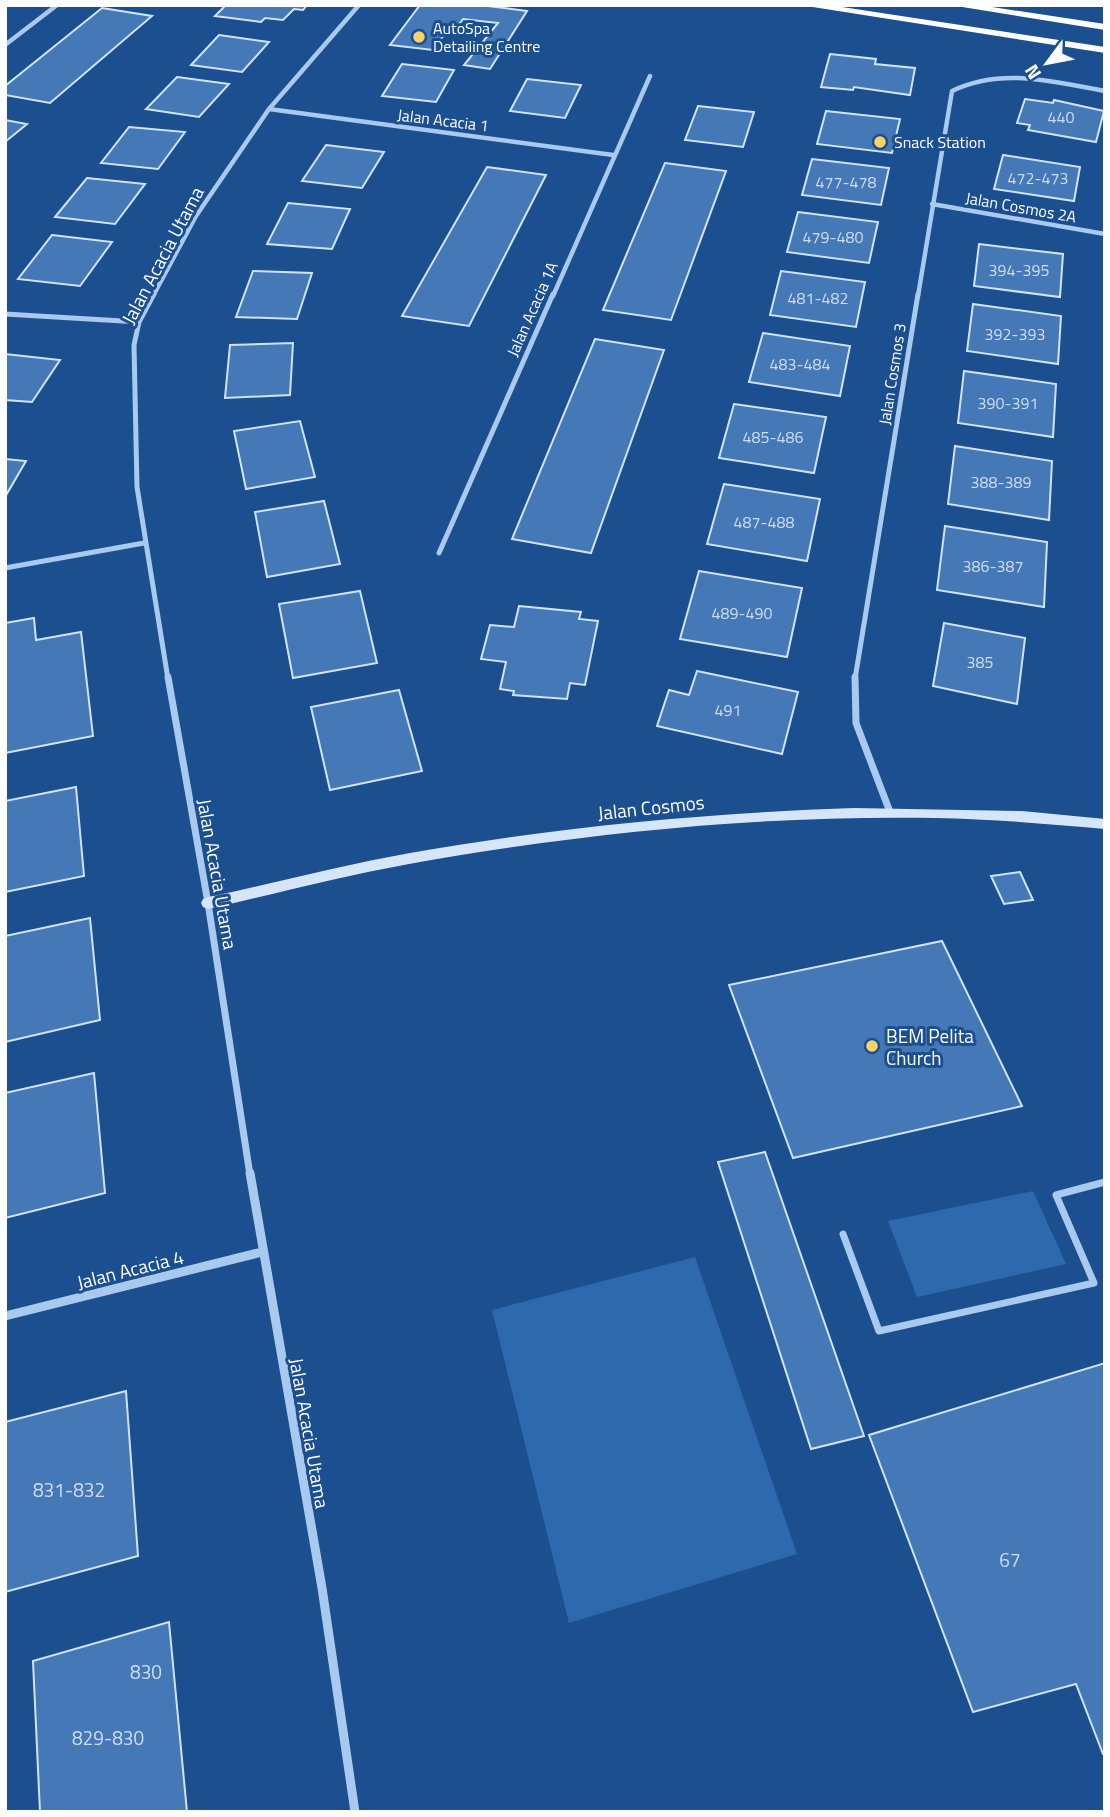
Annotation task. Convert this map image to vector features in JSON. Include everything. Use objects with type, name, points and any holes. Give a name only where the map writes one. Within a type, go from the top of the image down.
[{"type":"highway","points":[[805,5],[1105,50]]},
{"type":"highway","points":[[955,5],[1105,27]]},
{"type":"street","points":[[5,45],[57,5]]},
{"type":"street","name":"Jalan Acacia Utama","points":[[355,1812],[322,1588],[262,1252],[208,903],[144,543],[136,474],[134,345],[139,322],[196,216],[269,109],[359,5]]},
{"type":"street","name":"Jalan Acacia 1A","points":[[439,553],[650,76]]},
{"type":"street","name":"Jalan Cosmos 3","points":[[890,812],[856,723],[855,674],[952,91],[973,80],[1006,76],[1105,91]]},
{"type":"street","name":"Jalan Acacia 1","points":[[269,109],[613,155]]},
{"type":"street","name":"Jalan Cosmos 2A","points":[[932,204],[1105,234]]},
{"type":"street","points":[[5,314],[139,322]]},
{"type":"street","points":[[5,568],[144,543]]},
{"type":"street","name":"Jalan Cosmos","points":[[208,903],[435,854],[654,824],[890,812],[1105,824]]},
{"type":"street","name":"Jalan Acacia 4","points":[[5,1316],[262,1252]]},
{"type":"lane","points":[[843,1234],[879,1331],[1094,1283],[1056,1195],[1105,1182]]},
{"type":"shaded area","points":[[1033,1191],[1066,1264],[917,1297],[888,1221]]},
{"type":"shaded area","points":[[695,1257],[797,1554],[569,1623],[492,1310]]},
{"type":"building","points":[[226,5],[307,5],[303,10],[294,9],[283,20],[265,18],[261,22],[215,16]]},
{"type":"building","name":"AutoSpa Detailing Centre","points":[[420,5],[480,5],[527,11],[490,69],[464,65],[498,23],[463,19],[456,29],[449,28],[433,50],[390,45]]},
{"type":"building","points":[[102,8],[152,16],[50,103],[5,95],[5,86]]},
{"type":"building","points":[[219,35],[269,42],[242,72],[191,65]]},
{"type":"building","points":[[830,54],[876,59],[875,64],[915,68],[910,95],[854,87],[853,90],[821,87]]},
{"type":"building","points":[[402,64],[454,70],[436,102],[382,96]]},
{"type":"building","points":[[177,77],[229,84],[199,117],[146,109]]},
{"type":"building","points":[[527,79],[581,85],[565,118],[510,111]]},
{"type":"building","points":[[1025,99],[1053,103],[1054,100],[1104,111],[1096,142],[1028,130],[1030,125],[1017,123]]},
{"type":"building","points":[[698,106],[754,112],[743,147],[685,140]]},
{"type":"building","points":[[826,111],[900,119],[892,153],[817,144]]},
{"type":"building","points":[[5,120],[27,124],[5,142]]},
{"type":"building","points":[[129,127],[185,132],[158,169],[101,163]]},
{"type":"building","points":[[326,145],[384,152],[362,188],[302,181]]},
{"type":"building","points":[[1003,155],[1080,167],[1074,201],[994,189]]},
{"type":"building","points":[[812,159],[889,168],[881,205],[802,195]]},
{"type":"building","points":[[665,163],[726,171],[671,320],[603,310]]},
{"type":"building","points":[[487,167],[546,175],[469,326],[402,316]]},
{"type":"building","points":[[87,178],[145,184],[115,224],[55,217]]},
{"type":"building","points":[[288,203],[350,209],[332,249],[267,244]]},
{"type":"building","points":[[798,212],[878,222],[869,263],[787,252]]},
{"type":"building","points":[[52,235],[112,242],[80,286],[18,279]]},
{"type":"building","points":[[979,244],[1063,254],[1060,297],[974,286]]},
{"type":"building","points":[[253,271],[312,273],[297,319],[236,317]]},
{"type":"building","points":[[781,271],[865,282],[856,327],[770,315]]},
{"type":"building","points":[[973,304],[1061,316],[1058,364],[967,351]]},
{"type":"building","points":[[763,333],[850,346],[840,396],[749,382]]},
{"type":"building","points":[[595,339],[664,350],[591,553],[512,539]]},
{"type":"building","points":[[293,343],[290,395],[225,398],[230,345]]},
{"type":"building","points":[[5,354],[60,360],[32,402],[5,400]]},
{"type":"building","points":[[964,371],[1056,384],[1053,437],[958,423]]},
{"type":"building","points":[[734,404],[826,417],[814,473],[719,458]]},
{"type":"building","points":[[300,421],[315,477],[246,489],[234,431]]},
{"type":"building","points":[[955,446],[1052,461],[1049,520],[948,504]]},
{"type":"building","points":[[5,459],[26,461],[5,497]]},
{"type":"building","points":[[724,484],[820,499],[807,561],[707,544]]},
{"type":"building","points":[[324,501],[340,564],[267,577],[255,512]]},
{"type":"building","points":[[945,526],[1047,542],[1044,607],[937,590]]},
{"type":"building","points":[[699,571],[802,588],[787,657],[680,639]]},
{"type":"building","points":[[360,591],[377,663],[293,678],[279,604]]},
{"type":"building","points":[[519,606],[581,612],[579,619],[598,621],[585,685],[570,683],[567,699],[513,695],[514,691],[500,689],[506,662],[481,659],[490,625],[514,627]]},
{"type":"building","points":[[34,618],[36,640],[81,632],[93,736],[5,753],[5,623]]},
{"type":"building","points":[[944,623],[1025,638],[1017,704],[933,686]]},
{"type":"building","points":[[697,671],[798,692],[782,754],[657,726],[669,690],[689,695]]},
{"type":"building","points":[[399,690],[422,771],[330,790],[311,707]]},
{"type":"building","points":[[76,787],[84,876],[5,892],[5,801]]},
{"type":"building","points":[[1020,872],[1033,900],[1004,904],[991,876]]},
{"type":"building","points":[[90,918],[100,1020],[5,1042],[5,936]]},
{"type":"building","name":"BEM Pelita Church","points":[[942,941],[1022,1106],[793,1158],[729,985]]},
{"type":"building","points":[[94,1073],[105,1193],[5,1218],[5,1093]]},
{"type":"building","points":[[765,1152],[864,1436],[811,1449],[718,1162]]},
{"type":"building","points":[[1105,1363],[1103,1754],[1076,1684],[973,1712],[869,1435]]},
{"type":"building","points":[[126,1391],[138,1556],[5,1592],[5,1422]]},
{"type":"building","points":[[169,1622],[187,1812],[40,1812],[33,1661]]},
{"type":"place","name":"AutoSpa Detailing Centre","points":[[419,37]]},
{"type":"place","name":"Snack Station","points":[[880,142]]},
{"type":"place","name":"BEM Pelita Church","points":[[872,1046]]}]
